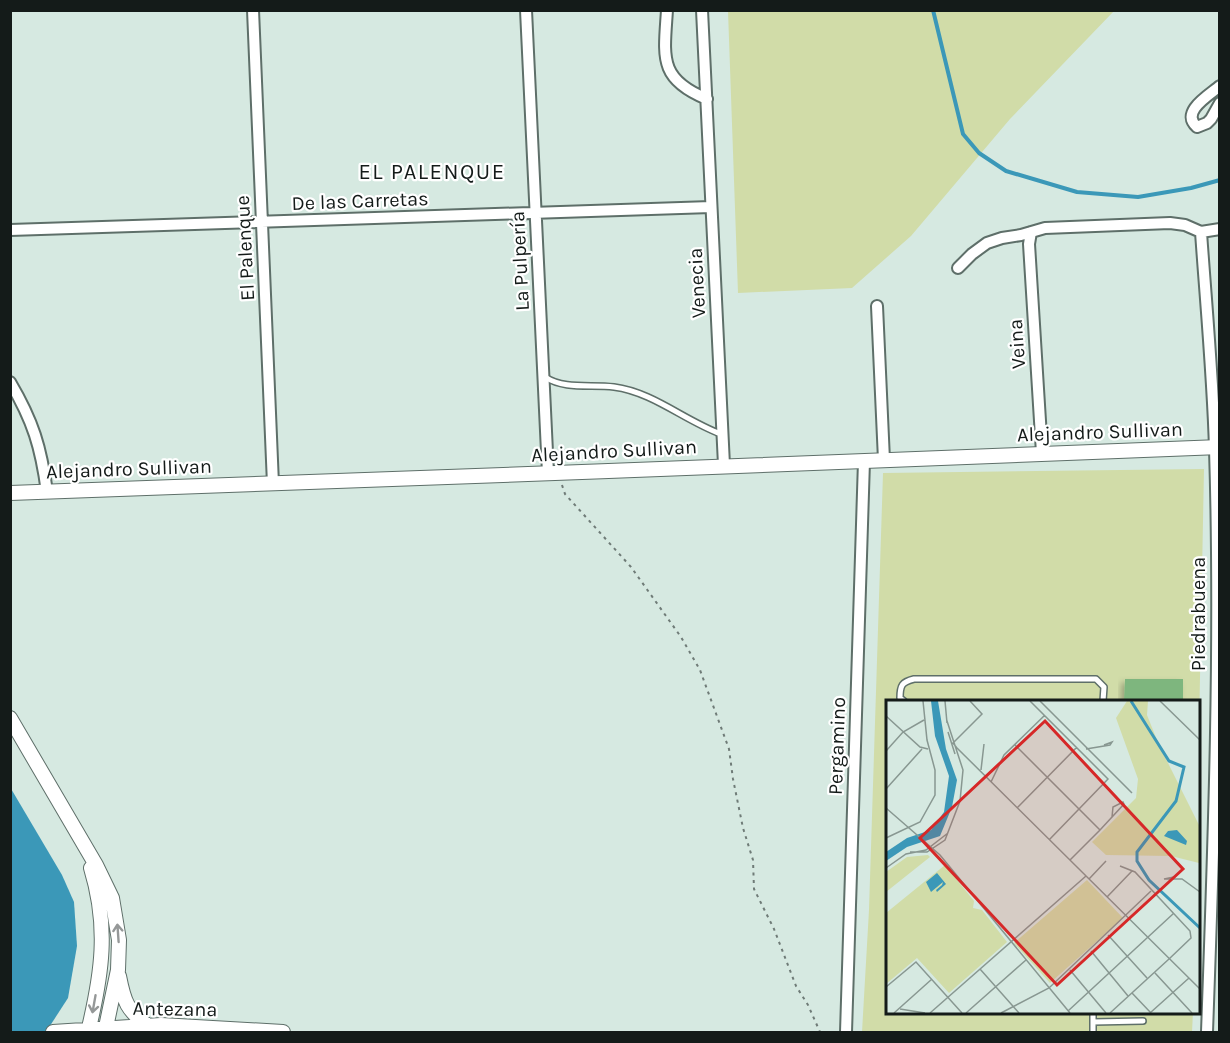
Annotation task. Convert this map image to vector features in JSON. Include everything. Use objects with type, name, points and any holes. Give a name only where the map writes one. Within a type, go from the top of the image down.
[{"type":"street","name":"El Palenque","points":[[253,10],[273,484]]},
{"type":"street","name":"La Pulpería","points":[[526,10],[543,376],[554,473]]},
{"type":"street","points":[[667,10],[664,56],[670,72],[686,89],[707,99]]},
{"type":"street","name":"Venecia","points":[[702,10],[724,465]]},
{"type":"street","points":[[1220,87],[1194,108],[1191,114],[1193,124],[1197,128],[1207,123],[1220,103]]},
{"type":"street","name":"De las Carretas","points":[[10,230],[711,207]]},
{"type":"street","points":[[958,268],[987,243],[1045,228],[1170,223],[1185,225],[1201,232],[1220,229]]},
{"type":"street","name":"Veina","points":[[1031,232],[1029,244],[1042,453]]},
{"type":"street","name":"Piedrabuena","points":[[1201,232],[1217,447],[1215,922],[1207,1032]]},
{"type":"street","points":[[877,306],[884,460]]},
{"type":"street","points":[[10,382],[29,414],[43,459],[47,492]]},
{"type":"street","name":"Alejandro Sullivan","points":[[10,493],[1217,447]]},
{"type":"street","name":"Pergamino","points":[[846,1032],[864,461]]},
{"type":"street","points":[[10,718],[96,865],[112,898],[119,940],[117,970],[106,1030]]},
{"type":"street","points":[[83,843],[100,904],[103,933],[89,1031]]},
{"type":"street","points":[[117,970],[125,1003],[148,1026]]},
{"type":"street","name":"Antezana","points":[[60,1032],[125,1030],[161,1025],[283,1032]]},
{"type":"lane","points":[[543,376],[561,384],[613,387],[643,394],[723,434]]},
{"type":"lane","points":[[903,700],[900,698],[900,686],[905,681],[914,679],[1096,679],[1104,687],[1103,700]]},
{"type":"lane","points":[[1093,1013],[1093,1032]]},
{"type":"lane","points":[[1093,1022],[1143,1021]]},
{"type":"path","points":[[554,473],[565,494],[631,567],[681,637],[700,670],[729,749],[743,828],[753,860],[754,889],[774,929],[796,986],[808,1005],[820,1032]]},
{"type":"green space","points":[[728,10],[1114,11],[1010,119],[911,236],[852,288],[738,293]]},
{"type":"green space","points":[[1204,469],[1200,700],[886,700],[886,1013],[1193,1013],[1192,1032],[862,1032],[869,910],[883,473]]},
{"type":"water","points":[[10,787],[62,875],[74,902],[77,946],[68,998],[46,1032],[11,1032]]},
{"type":"building","points":[[1125,679],[1183,679],[1183,700],[1124,700]]},
{"type":"waterway","points":[[933,10],[963,134],[979,153],[1006,171],[1077,192],[1138,197],[1191,188],[1220,180]]},
{"type":"district","name":"EL PALENQUE","points":[[432,172]]}]
